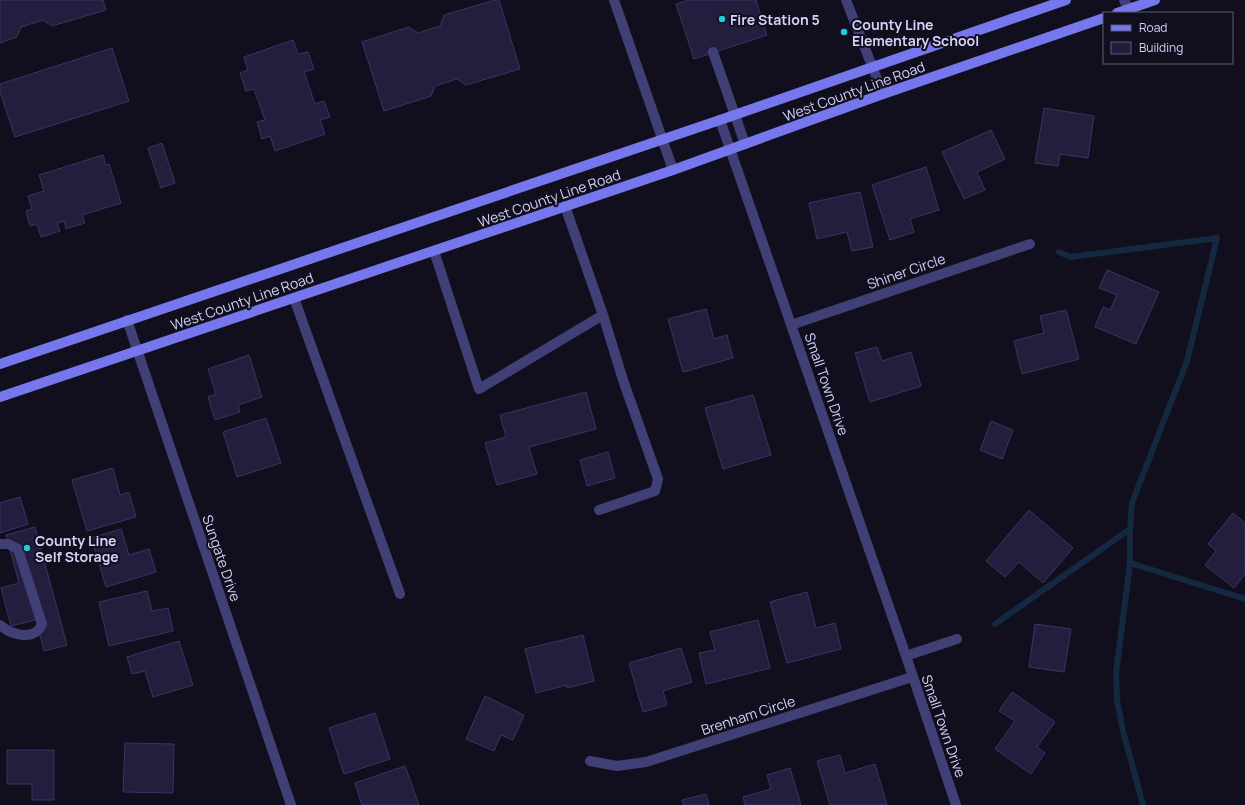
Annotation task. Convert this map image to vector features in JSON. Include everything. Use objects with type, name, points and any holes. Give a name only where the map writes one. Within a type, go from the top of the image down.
[{"type":"main road","name":"West County Line Road","points":[[0,364],[662,140],[1066,0]]},
{"type":"main road","points":[[1126,5],[1155,0]]},
{"type":"main road","name":"West County Line Road","points":[[0,397],[674,170],[884,94],[1103,18]]},
{"type":"street","points":[[614,0],[662,140],[674,170]]},
{"type":"street","points":[[846,0],[884,94]]},
{"type":"street","points":[[713,52],[745,144]]},
{"type":"street","name":"Small Town Drive","points":[[720,120],[792,324],[956,805]]},
{"type":"street","points":[[565,206],[603,315],[623,380],[658,479],[655,491],[599,510]]},
{"type":"street","name":"Shiner Circle","points":[[792,324],[1030,244]]},
{"type":"street","points":[[434,252],[480,389],[603,315]]},
{"type":"street","points":[[294,298],[400,594]]},
{"type":"street","name":"Sungate Drive","points":[[128,320],[291,805]]},
{"type":"street","points":[[0,544],[8,544],[18,549],[42,624],[34,633],[21,635],[12,633],[0,625]]},
{"type":"street","points":[[906,656],[957,639]]},
{"type":"street","name":"Brenham Circle","points":[[590,761],[617,766],[646,762],[912,677]]},
{"type":"building","points":[[0,0],[103,0],[106,10],[52,26],[43,20],[21,27],[17,37],[0,43]]},
{"type":"building","points":[[499,0],[520,69],[466,85],[457,79],[435,86],[431,96],[384,111],[362,42],[409,27],[418,33],[440,26],[444,15]]},
{"type":"building","name":"Fire Station 5","points":[[689,0],[756,0],[767,35],[694,59],[676,4]]},
{"type":"building","points":[[293,40],[298,54],[308,52],[314,69],[304,72],[315,104],[324,101],[330,117],[320,120],[325,134],[275,151],[270,136],[262,139],[257,122],[265,120],[254,89],[246,91],[240,73],[248,70],[244,57]]},
{"type":"building","points":[[112,48],[129,101],[15,137],[0,92],[0,84]]},
{"type":"building","points":[[1044,108],[1094,116],[1088,158],[1060,154],[1058,166],[1035,163]]},
{"type":"building","points":[[991,130],[1005,159],[977,172],[985,190],[964,199],[942,152]]},
{"type":"building","points":[[162,143],[175,183],[161,188],[148,148]]},
{"type":"building","points":[[103,155],[106,165],[109,164],[121,203],[82,215],[85,223],[66,229],[64,221],[57,223],[60,231],[41,237],[37,224],[30,226],[26,211],[32,209],[28,196],[44,191],[39,175]]},
{"type":"building","points":[[926,167],[939,210],[910,219],[914,232],[890,240],[872,185]]},
{"type":"building","points":[[860,192],[873,247],[852,251],[847,232],[817,239],[809,203]]},
{"type":"building","points":[[1107,270],[1159,292],[1136,344],[1095,327],[1103,307],[1110,310],[1117,295],[1099,288]]},
{"type":"building","points":[[706,309],[714,339],[727,335],[733,358],[683,372],[668,319]]},
{"type":"building","points":[[1066,310],[1079,359],[1022,374],[1014,341],[1044,333],[1040,316]]},
{"type":"building","points":[[877,347],[882,361],[911,352],[921,386],[870,402],[855,353]]},
{"type":"building","points":[[249,355],[262,397],[238,405],[240,412],[215,420],[208,397],[216,394],[208,369]]},
{"type":"building","points":[[586,392],[596,429],[529,447],[537,474],[497,485],[485,443],[506,437],[500,415]]},
{"type":"building","points":[[753,395],[771,455],[723,469],[705,408]]},
{"type":"building","points":[[266,418],[281,463],[237,477],[223,432]]},
{"type":"building","points":[[991,421],[1013,430],[1002,459],[980,450]]},
{"type":"building","points":[[608,452],[615,478],[587,486],[580,460]]},
{"type":"building","points":[[113,468],[120,495],[129,492],[136,517],[87,531],[72,480]]},
{"type":"building","points":[[20,497],[28,524],[0,533],[0,503]]},
{"type":"building","points":[[1029,510],[1073,548],[1043,583],[1019,562],[1005,577],[986,561]]},
{"type":"building","points":[[1233,513],[1245,523],[1245,574],[1234,588],[1205,565],[1216,551],[1208,544]]},
{"type":"building","points":[[35,527],[67,645],[44,651],[36,620],[11,626],[1,588],[19,583],[6,535]]},
{"type":"building","points":[[121,529],[129,555],[149,549],[156,572],[106,587],[91,538]]},
{"type":"building","points":[[147,591],[152,611],[168,608],[173,631],[109,646],[99,602]]},
{"type":"building","points":[[807,592],[816,628],[835,623],[841,649],[787,663],[770,602]]},
{"type":"building","points":[[758,620],[770,668],[706,684],[699,653],[715,650],[710,632]]},
{"type":"building","points":[[1035,624],[1071,629],[1064,672],[1029,667]]},
{"type":"building","points":[[583,635],[594,681],[567,688],[567,685],[536,693],[525,649]]},
{"type":"building","points":[[179,641],[193,685],[153,697],[145,671],[132,674],[127,657]]},
{"type":"building","points":[[681,648],[692,682],[663,691],[667,705],[643,712],[629,663]]},
{"type":"building","points":[[1012,692],[1055,722],[1037,747],[1045,753],[1031,774],[995,749],[1015,721],[999,711]]},
{"type":"building","points":[[485,696],[524,715],[513,740],[501,735],[494,751],[466,739]]},
{"type":"building","points":[[375,713],[390,759],[344,774],[329,728]]},
{"type":"building","points":[[125,743],[174,744],[173,793],[123,792]]},
{"type":"building","points":[[7,750],[54,750],[54,800],[32,800],[32,784],[7,784]]},
{"type":"building","points":[[840,755],[845,773],[875,764],[887,805],[830,805],[817,761]]},
{"type":"building","points":[[405,766],[419,805],[362,805],[355,783]]},
{"type":"building","points":[[790,768],[801,805],[745,805],[743,797],[771,789],[767,775]]},
{"type":"building","points":[[706,794],[709,805],[684,805],[682,800]]},
{"type":"waterway","points":[[1059,252],[1071,257],[1217,238],[1187,361],[1132,503],[1130,563],[1116,673],[1117,700],[1123,731],[1143,805]]},
{"type":"waterway","points":[[995,624],[1130,529]]},
{"type":"waterway","points":[[1130,563],[1245,599]]},
{"type":"place","name":"Fire Station 5","points":[[722,19]]},
{"type":"place","name":"County Line Elementary School","points":[[844,32]]},
{"type":"place","name":"County Line Self Storage","points":[[27,548]]}]
